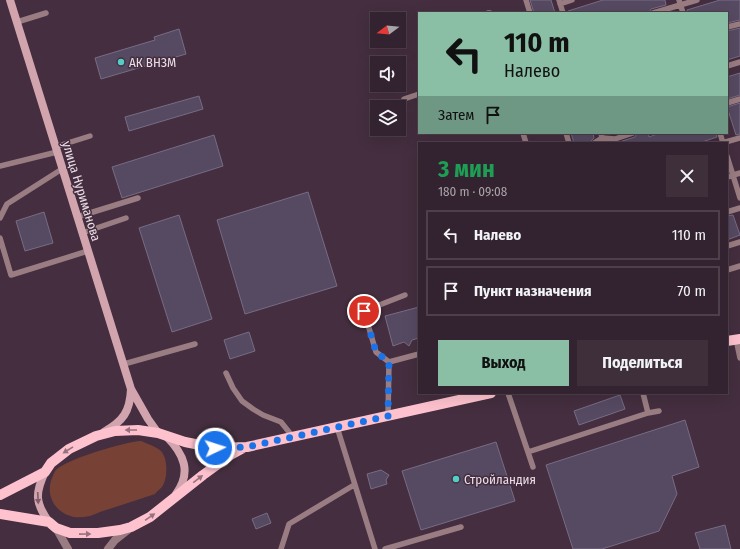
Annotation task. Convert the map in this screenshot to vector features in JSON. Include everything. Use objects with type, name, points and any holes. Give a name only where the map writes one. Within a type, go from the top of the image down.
[{"type":"main road","name":"улица Нуриманова","points":[[10,0],[131,389]]},
{"type":"main road","points":[[131,389],[138,403],[162,435],[179,452],[185,469],[184,481],[180,489],[167,503]]},
{"type":"main road","points":[[52,525],[42,512],[38,500],[39,485],[45,472],[51,463],[61,454],[96,436],[120,421],[127,413],[131,403],[131,389]]},
{"type":"main road","points":[[96,436],[126,430],[162,435],[185,442],[215,448],[247,447],[487,394]]},
{"type":"main road","points":[[0,514],[52,525],[63,531],[79,534],[108,532],[131,527],[150,517],[232,454],[247,447]]},
{"type":"main road","points":[[0,495],[45,472]]},
{"type":"street","points":[[52,525],[68,549]]},
{"type":"street","points":[[108,549],[115,540],[131,527]]},
{"type":"lane","points":[[526,0],[530,12]]},
{"type":"lane","points":[[563,12],[560,2],[572,0]]},
{"type":"lane","points":[[655,12],[680,2],[697,0]]},
{"type":"lane","points":[[680,2],[683,12]]},
{"type":"lane","points":[[17,22],[46,13]]},
{"type":"lane","points":[[728,28],[740,24]]},
{"type":"lane","points":[[728,66],[740,62]]},
{"type":"lane","points":[[404,99],[418,94]]},
{"type":"lane","points":[[728,103],[740,99]]},
{"type":"lane","points":[[601,136],[615,139],[630,134]]},
{"type":"lane","points":[[0,166],[56,149],[90,136]]},
{"type":"lane","points":[[726,142],[740,138]]},
{"type":"lane","points":[[728,163],[730,176],[740,198]]},
{"type":"lane","points":[[0,218],[7,204],[62,169]]},
{"type":"lane","points":[[730,176],[740,173]]},
{"type":"lane","points":[[77,217],[138,198]]},
{"type":"lane","points":[[728,212],[740,208]]},
{"type":"lane","points":[[82,233],[126,218]]},
{"type":"lane","points":[[0,238],[11,275],[88,251]]},
{"type":"lane","points":[[728,246],[740,242]]},
{"type":"lane","points":[[728,270],[740,266]]},
{"type":"lane","points":[[389,362],[376,352],[364,311],[405,295]]},
{"type":"lane","points":[[734,340],[740,358]]},
{"type":"lane","points":[[124,364],[195,344]]},
{"type":"lane","points":[[389,362],[418,354]]},
{"type":"lane","points":[[388,416],[389,362]]},
{"type":"lane","points":[[226,373],[233,388],[242,401],[263,415],[281,422],[293,437]]},
{"type":"lane","points":[[508,394],[533,468]]},
{"type":"lane","points":[[643,394],[648,413]]},
{"type":"lane","points":[[528,452],[648,413],[660,411]]},
{"type":"lane","points":[[337,427],[375,549]]},
{"type":"lane","points":[[281,549],[289,524],[354,485]]},
{"type":"lane","points":[[385,549],[461,527]]},
{"type":"shaded area","points":[[141,441],[159,449],[165,459],[166,474],[164,483],[155,494],[86,517],[75,517],[68,515],[56,507],[50,494],[50,486],[56,470],[83,456],[122,444]]},
{"type":"building","points":[[530,0],[551,0],[555,12],[534,12]]},
{"type":"building","points":[[603,0],[665,0],[666,5],[651,9],[650,12],[568,11]]},
{"type":"building","points":[[720,0],[740,0],[740,20],[728,23],[728,12],[687,12],[687,10]]},
{"type":"building","points":[[740,28],[740,56],[728,60],[728,31]]},
{"type":"building","points":[[179,29],[186,54],[101,79],[95,58],[155,40],[154,37]]},
{"type":"building","points":[[740,73],[740,95],[728,99],[728,77]]},
{"type":"building","points":[[199,96],[203,109],[129,131],[125,117]]},
{"type":"building","points":[[740,103],[740,134],[736,135],[728,107]]},
{"type":"building","points":[[571,134],[593,134],[594,138],[590,142],[574,142]]},
{"type":"building","points":[[636,134],[648,134],[649,137],[657,134],[716,134],[717,137],[702,142],[619,142],[635,137]]},
{"type":"building","points":[[214,135],[223,166],[122,198],[112,167]]},
{"type":"building","points":[[308,192],[337,286],[245,314],[217,220]]},
{"type":"building","points":[[44,212],[53,243],[25,251],[16,221]]},
{"type":"building","points":[[179,215],[212,319],[172,332],[139,228]]},
{"type":"building","points":[[733,215],[740,235],[728,240],[728,216]]},
{"type":"building","points":[[418,307],[418,338],[412,340],[409,346],[404,342],[393,346],[385,316]]},
{"type":"building","points":[[249,332],[255,351],[230,359],[224,340]]},
{"type":"building","points":[[620,395],[625,409],[579,425],[574,411]]},
{"type":"building","points":[[685,420],[699,467],[672,476],[677,494],[659,531],[602,549],[573,549],[546,465]]},
{"type":"building","points":[[496,442],[515,501],[421,530],[402,471]]},
{"type":"building","points":[[381,470],[389,475],[386,480],[387,484],[371,489],[367,474]]},
{"type":"building","points":[[267,513],[271,523],[256,529],[252,519]]},
{"type":"building","points":[[725,525],[731,549],[700,549],[695,533]]},
{"type":"place","name":"АК ВНЗМ","points":[[121,62]]},
{"type":"place","name":"Стройландия","points":[[456,479]]},
{"type":"route","points":[[215,448],[247,447],[388,416],[389,362],[376,352],[364,311]]}]
